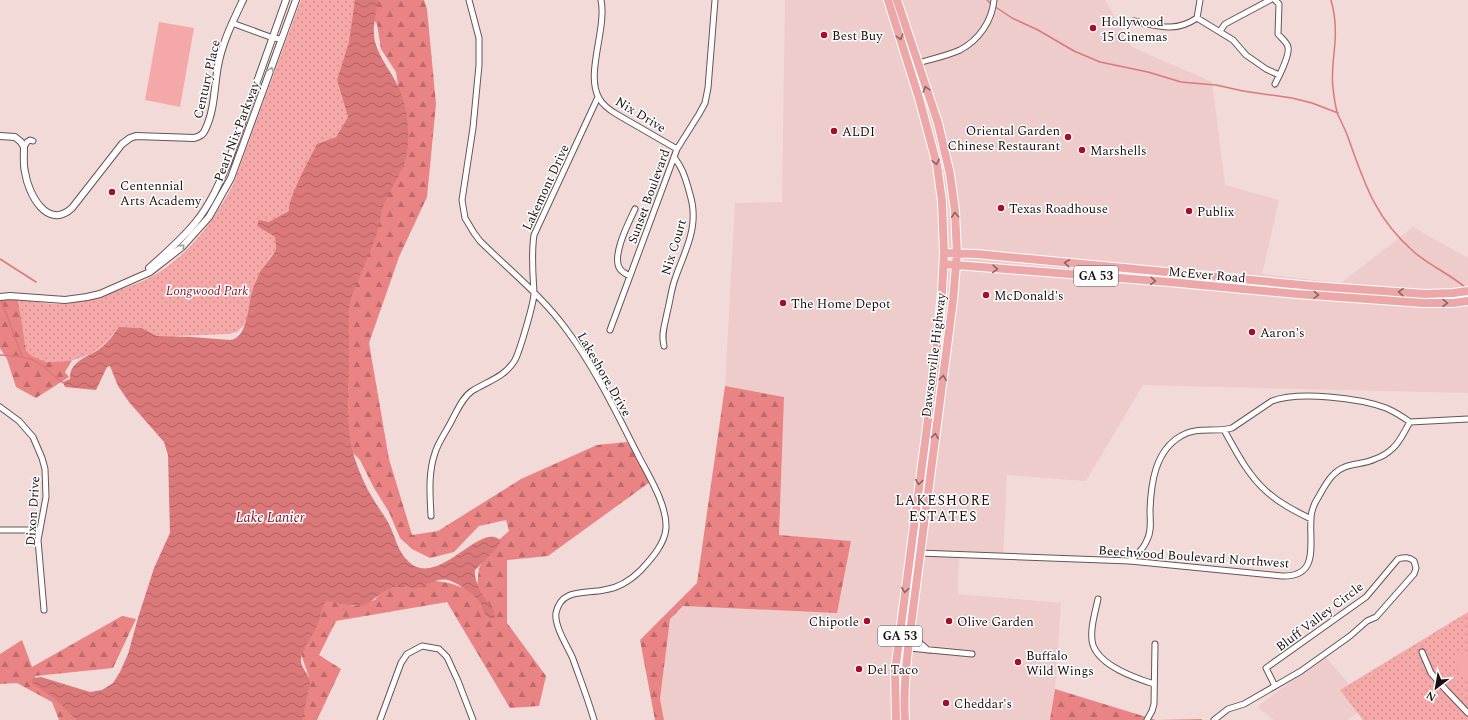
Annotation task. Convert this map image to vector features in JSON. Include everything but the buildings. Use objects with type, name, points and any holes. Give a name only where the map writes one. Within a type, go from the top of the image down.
[{"type":"main road","name":"Dawsonville Highway","points":[[888,0],[920,98],[937,165],[942,201],[944,253],[935,366],[922,455],[911,625],[904,700],[905,720]]},
{"type":"main road","name":"Dawsonville Highway","points":[[896,720],[895,671],[932,456],[957,265],[955,212],[950,174],[938,123],[897,0]]},
{"type":"main road","name":"McEver Road","points":[[944,253],[977,254],[1313,286],[1425,294],[1468,291]]},
{"type":"main road","name":"McEver Road","points":[[944,264],[1297,294],[1423,303],[1453,303],[1468,301]]},
{"type":"main road","points":[[1084,276],[1090,271],[1139,273],[1148,271]]},
{"type":"main road","points":[[922,455],[932,456]]},
{"type":"street","name":"Century Place","points":[[24,147],[24,169],[29,189],[44,210],[54,215],[66,212],[72,208],[122,144],[130,138],[136,136],[194,138],[204,133],[210,119],[218,66],[223,46],[243,0]]},
{"type":"street","name":"Pearl Nix Parkway","points":[[139,277],[163,256],[190,228],[210,201],[228,163],[286,0]]},
{"type":"street","name":"Pearl Nix Parkway","points":[[139,277],[161,264],[182,247],[204,224],[217,204],[231,178],[296,0]]},
{"type":"street","name":"Lakeshore Drive","points":[[469,0],[479,38],[479,64],[473,128],[463,186],[463,210],[469,225],[480,241],[549,308],[566,329],[585,357],[656,491],[665,518],[666,530],[662,542],[646,565],[629,581],[617,587],[604,590],[571,594],[564,598],[556,614],[558,627],[572,658],[594,720]]},
{"type":"street","name":"Nix Drive","points":[[600,0],[602,7],[601,25],[595,65],[595,81],[598,97],[609,109],[618,115],[677,148]]},
{"type":"street","name":"Sunset Boulevard","points":[[610,330],[677,148],[699,114],[706,98],[715,0]]},
{"type":"street","points":[[918,63],[960,50],[972,42],[986,25],[992,12],[994,0]]},
{"type":"street","points":[[1197,18],[1200,0]]},
{"type":"street","points":[[1220,31],[1225,24],[1270,0]]},
{"type":"street","points":[[1275,0],[1279,4],[1278,34],[1288,48],[1285,62],[1275,84]]},
{"type":"street","points":[[1134,21],[1166,28],[1175,28],[1197,18]]},
{"type":"street","points":[[1197,18],[1233,40],[1246,55],[1266,69],[1279,75]]},
{"type":"street","points":[[232,23],[273,38],[282,39]]},
{"type":"street","name":"Lakemont Drive","points":[[430,516],[431,473],[435,451],[465,397],[472,391],[498,378],[511,367],[516,358],[534,301],[532,249],[534,235],[598,97]]},
{"type":"street","points":[[0,136],[15,137],[24,147],[27,142],[30,140],[33,141]]},
{"type":"street","name":"Nix Court","points":[[664,346],[663,330],[670,294],[685,254],[694,220],[692,201],[682,167],[674,157]]},
{"type":"street","points":[[630,276],[620,269],[617,262],[622,241],[635,209]]},
{"type":"street","points":[[0,297],[65,300],[87,297],[100,294],[139,277]]},
{"type":"street","points":[[1130,562],[1142,549],[1149,537],[1151,488],[1155,470],[1165,451],[1172,442],[1181,436],[1191,432],[1212,429],[1224,430],[1232,428],[1272,402],[1284,398],[1298,397],[1319,397],[1373,404],[1387,409],[1410,422],[1468,419]]},
{"type":"street","name":"Dixon Drive","points":[[0,407],[15,417],[28,429],[42,458],[46,475],[46,497],[38,540],[44,610]]},
{"type":"street","name":"Beechwood Boulevard Northwest","points":[[915,553],[1130,562],[1282,576],[1296,575],[1305,569],[1310,558],[1311,519],[1314,506],[1332,475],[1342,468],[1354,463],[1375,460],[1394,448],[1410,422]]},
{"type":"street","points":[[1224,430],[1244,465],[1258,483],[1276,499],[1311,519]]},
{"type":"street","points":[[0,530],[40,530]]},
{"type":"street","name":"Bluff Valley Circle","points":[[1214,720],[1228,709],[1244,704],[1275,686],[1313,662],[1350,636],[1367,621],[1376,617],[1414,574],[1416,568],[1414,562],[1410,558],[1405,557],[1398,559],[1366,597],[1266,668],[1275,686]]},
{"type":"street","points":[[1098,599],[1092,637],[1093,646],[1107,663],[1116,669],[1139,680],[1154,684]]},
{"type":"street","points":[[911,625],[918,641],[929,650]]},
{"type":"street","points":[[1147,720],[1154,704],[1154,644]]},
{"type":"street","points":[[380,720],[401,663],[407,654],[422,646],[439,649],[447,657],[473,720]]},
{"type":"street","points":[[899,647],[972,654]]},
{"type":"street","points":[[1422,652],[1431,672],[1468,713]]},
{"type":"shaded area","points":[[785,0],[1105,0],[1132,47],[1212,82],[1225,185],[1279,200],[1262,274],[1341,283],[1413,227],[1468,258],[1468,393],[1143,385],[1086,481],[1007,475],[1003,556],[959,554],[958,594],[1061,603],[1055,689],[1050,720],[664,720],[660,699],[670,619],[683,606],[837,613],[850,542],[779,535],[784,397],[725,386],[735,203],[782,202]]},
{"type":"shaded area","points":[[1325,656],[1349,684],[1340,690],[1358,713],[1347,720],[1274,720],[1257,707]]},
{"type":"green space","name":"Longwood Park","points":[[301,0],[363,0],[337,80],[348,117],[336,137],[317,144],[294,193],[289,211],[272,221],[257,226],[275,237],[276,249],[260,272],[251,295],[247,319],[244,324],[256,332],[243,326],[237,332],[229,334],[157,336],[142,328],[119,327],[100,348],[86,356],[64,362],[49,362],[32,356],[26,351],[18,299],[64,304],[114,292],[136,284],[158,273],[184,253],[206,228],[225,200],[233,185]]},
{"type":"green space","points":[[363,0],[424,0],[427,9],[436,104],[427,197],[399,257],[369,343],[389,459],[412,535],[438,531],[521,479],[597,445],[627,442],[650,482],[548,556],[507,560],[507,623],[546,676],[539,706],[510,708],[447,602],[336,621],[319,655],[341,669],[317,720],[290,720],[309,677],[301,654],[324,595],[353,606],[375,600],[390,579],[430,580],[449,583],[470,590],[477,587],[479,568],[491,547],[509,531],[506,520],[479,526],[454,552],[430,558],[412,549],[400,538],[389,512],[374,488],[360,460],[341,441],[341,333],[353,275],[404,125],[396,72],[381,49],[377,24],[362,7]]},
{"type":"green space","points":[[159,22],[194,28],[180,107],[145,100]]},
{"type":"green space","points":[[6,299],[18,299],[20,312],[46,362],[72,360],[65,372],[69,377],[36,398],[16,387],[7,359],[0,348],[0,301]]},
{"type":"green space","points":[[725,386],[784,397],[779,535],[851,541],[837,613],[683,606],[670,619],[660,699],[664,720],[655,720],[640,640],[697,583]]},
{"type":"green space","points":[[1468,612],[1468,720],[1363,720],[1340,690]]},
{"type":"green space","points":[[122,616],[136,619],[113,668],[35,676],[38,686],[62,698],[81,720],[59,720],[52,702],[17,683],[0,684],[0,654],[22,640],[32,667]]},
{"type":"green space","points":[[1468,650],[1468,681],[1456,664],[1457,657]]},
{"type":"green space","points":[[1055,689],[1156,720],[1050,720]]},
{"type":"green space","points":[[1202,719],[1202,720],[1156,720]]},
{"type":"water","name":"Lake Lanier","points":[[355,0],[378,0],[374,23],[376,45],[403,99],[407,121],[408,144],[403,167],[384,204],[375,239],[350,303],[348,422],[351,445],[365,485],[389,524],[397,544],[408,561],[420,568],[432,567],[445,562],[482,539],[492,537],[501,541],[495,550],[475,570],[475,578],[478,586],[492,608],[495,618],[490,618],[486,615],[478,599],[470,592],[448,580],[434,581],[417,588],[407,586],[393,587],[363,605],[350,605],[326,601],[313,634],[302,652],[301,664],[309,677],[310,683],[302,720],[77,720],[54,698],[32,683],[33,678],[41,677],[90,692],[102,690],[113,683],[120,672],[128,654],[154,568],[170,533],[168,455],[164,442],[129,402],[118,386],[110,366],[107,367],[96,390],[65,387],[63,382],[70,379],[73,367],[77,363],[102,347],[119,327],[142,328],[157,336],[230,340],[236,338],[240,334],[246,322],[251,295],[256,281],[260,272],[276,249],[275,237],[257,226],[259,220],[269,222],[289,211],[289,205],[295,188],[317,144],[336,137],[348,117],[337,80],[349,42]]},
{"type":"waterway","points":[[987,0],[991,4]]},
{"type":"waterway","points":[[1331,0],[1335,26],[1332,77],[1335,105],[1373,200],[1390,227],[1401,240],[1420,257],[1466,288]]},
{"type":"waterway","points":[[994,6],[1012,18],[1038,30],[1074,51],[1100,62],[1148,72],[1181,82],[1216,85],[1243,91],[1292,98],[1312,103],[1338,113]]},
{"type":"waterway","points":[[0,259],[36,282]]},
{"type":"waterway","points":[[1,300],[22,356]]},
{"type":"waterway","points":[[0,355],[23,357],[39,363],[64,383]]},
{"type":"place","name":"Hollywood 15 Cinemas","points":[[1093,28]]},
{"type":"place","name":"Best Buy","points":[[824,35]]},
{"type":"place","name":"ALDI","points":[[834,131]]},
{"type":"place","name":"Oriental Garden Chinese Restaurant","points":[[1068,137]]},
{"type":"place","name":"Marshells","points":[[1082,150]]},
{"type":"place","name":"Centennial Arts Academy","points":[[112,192]]},
{"type":"place","name":"Texas Roadhouse","points":[[1001,208]]},
{"type":"place","name":"Publix","points":[[1189,211]]},
{"type":"place","name":"McDonald's","points":[[986,295]]},
{"type":"place","name":"The Home Depot","points":[[783,303]]},
{"type":"place","name":"Aaron's","points":[[1252,332]]},
{"type":"place","name":"Chipotle","points":[[867,621]]},
{"type":"place","name":"Olive Garden","points":[[949,621]]},
{"type":"place","name":"Buffalo Wild Wings","points":[[1018,662]]},
{"type":"place","name":"Del Taco","points":[[859,669]]},
{"type":"place","name":"Cheddar's","points":[[946,703]]},
{"type":"district","name":"LAKESHORE ESTATES","points":[[943,508]]}]
